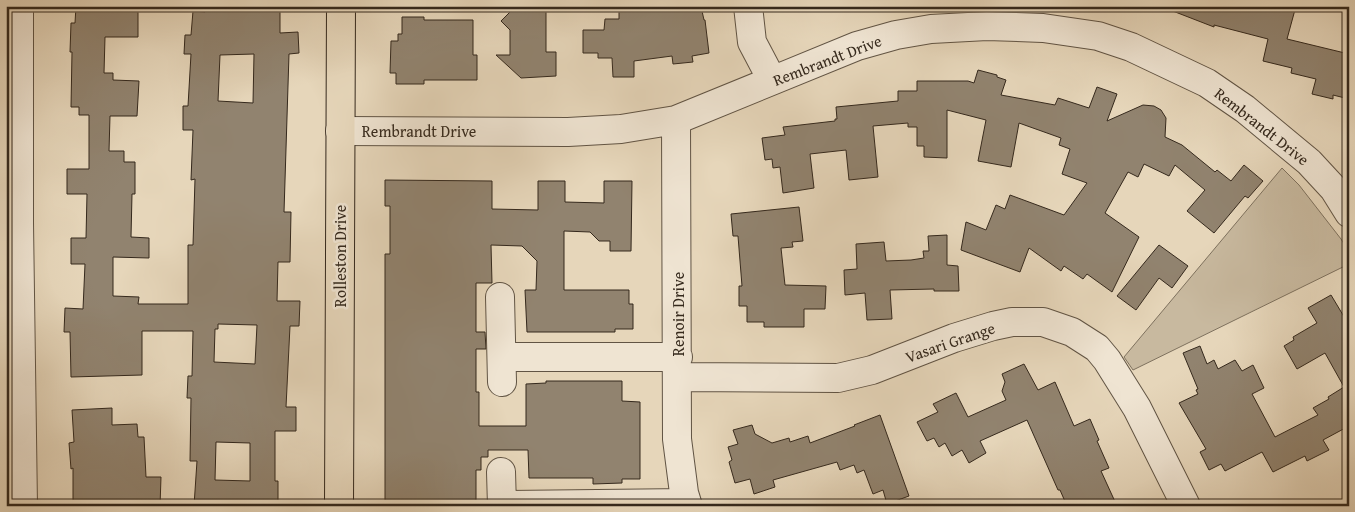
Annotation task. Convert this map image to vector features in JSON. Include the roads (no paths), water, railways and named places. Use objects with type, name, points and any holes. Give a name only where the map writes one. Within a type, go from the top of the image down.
[{"type":"main road","name":"Rolleston Drive","points":[[339,506],[341,6]]},
{"type":"street","points":[[19,6],[13,223],[23,506]]},
{"type":"street","points":[[748,6],[752,42],[772,80]]},
{"type":"street","name":"Rembrandt Drive","points":[[340,131],[568,132],[621,130],[676,120],[712,107],[772,80],[857,46],[896,35],[931,29],[987,26],[1044,17],[1131,48],[1207,83],[1245,109],[1309,162],[1341,184],[1349,213]]},
{"type":"street","name":"Renoir Drive","points":[[676,120],[677,440],[687,504]]},
{"type":"street","name":"Vasari Grange","points":[[500,297],[502,370],[678,367],[838,378],[872,370],[954,338],[993,326],[1012,322],[1043,322],[1072,332],[1097,348],[1107,360],[1137,408],[1186,506]]},
{"type":"street","points":[[501,472],[502,506],[687,504]]}]
